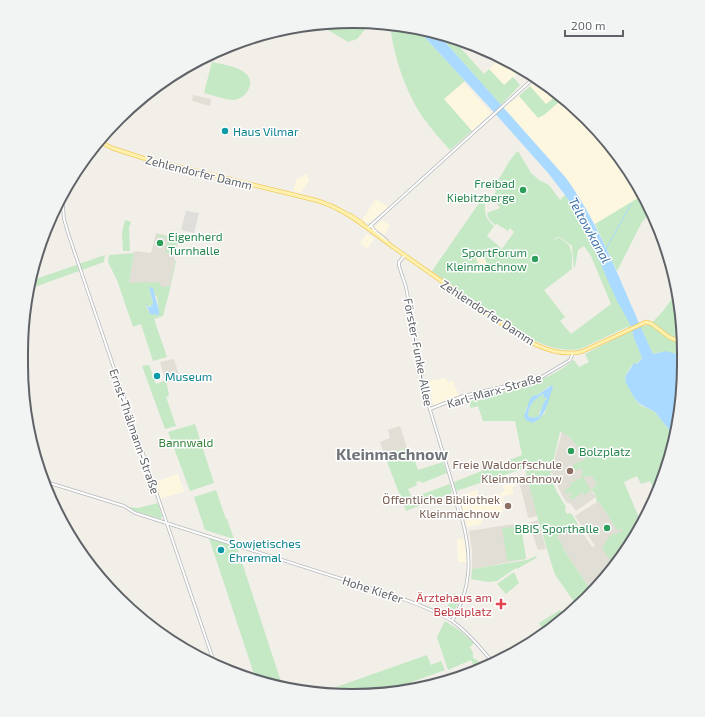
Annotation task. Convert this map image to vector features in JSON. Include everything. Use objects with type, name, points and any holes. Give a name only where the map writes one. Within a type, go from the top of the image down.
[{"type":"main road","name":"Zehlendorfer Damm","points":[[104,144],[134,156],[322,202],[347,214],[498,321],[529,341],[544,348],[573,353],[587,350],[628,329],[641,324],[649,323],[669,337],[676,340]]},
{"type":"street","points":[[368,228],[530,81]]},
{"type":"street","name":"Ernst-Thälmann-Straße","points":[[63,205],[64,219],[68,233],[212,657]]},
{"type":"street","points":[[371,225],[373,230],[384,238],[389,244]]},
{"type":"street","name":"Förster-Funke-Allee","points":[[405,255],[399,266],[406,287],[416,350],[430,409],[456,497],[461,509],[461,516],[468,544],[469,570],[462,600],[452,621]]},
{"type":"street","name":"Karl-Marx-Straße","points":[[430,409],[469,395],[540,378],[570,360],[573,353]]},
{"type":"street","name":"Hohe Kiefer","points":[[50,482],[124,506],[135,513],[241,546],[425,607],[452,621],[474,641],[490,659]]},
{"type":"shaded area","points":[[497,62],[518,73],[504,85],[489,69]]},
{"type":"shaded area","points":[[463,82],[491,113],[472,131],[443,99]]},
{"type":"shaded area","points":[[533,83],[550,95],[582,123],[610,155],[638,198],[595,224],[566,178],[504,108]]},
{"type":"shaded area","points":[[193,95],[211,99],[210,106],[192,101]]},
{"type":"shaded area","points":[[306,174],[309,180],[301,193],[293,191],[296,180]]},
{"type":"shaded area","points":[[376,199],[388,207],[369,223],[367,223],[362,220]]},
{"type":"shaded area","points":[[186,211],[199,213],[194,233],[181,230]]},
{"type":"shaded area","points":[[382,220],[390,226],[384,235],[374,228]]},
{"type":"shaded area","points":[[156,233],[179,238],[174,258],[175,260],[170,286],[162,287],[129,283],[134,251],[151,253]]},
{"type":"shaded area","points":[[368,234],[374,239],[367,249],[360,243]]},
{"type":"shaded area","points":[[174,359],[180,378],[166,383],[160,362]]},
{"type":"shaded area","points":[[446,378],[448,383],[453,381],[459,396],[435,405],[433,404],[428,381]]},
{"type":"shaded area","points":[[400,426],[407,448],[384,454],[380,442],[390,438],[388,430]]},
{"type":"shaded area","name":"Freie Waldorfschule Kleinmachnow","points":[[562,432],[574,442],[585,460],[583,462],[598,484],[591,490],[596,497],[576,511],[571,504],[566,502],[551,472]]},
{"type":"shaded area","points":[[178,474],[184,492],[162,498],[160,497],[155,482]]},
{"type":"shaded area","points":[[527,475],[537,516],[530,518],[528,517],[518,478]]},
{"type":"shaded area","points":[[510,481],[514,481],[516,486],[512,487],[514,494],[503,496],[504,502],[502,502],[501,492],[504,492],[503,485],[510,483]]},
{"type":"shaded area","points":[[477,490],[479,497],[500,494],[503,512],[481,515],[482,524],[467,527],[459,496]]},
{"type":"shaded area","points":[[599,502],[618,530],[622,528],[627,537],[610,562],[588,587],[562,547],[557,536],[577,524],[592,547],[595,546],[575,516]]},
{"type":"shaded area","points":[[538,520],[546,549],[538,550],[529,523]]},
{"type":"shaded area","points":[[520,523],[526,559],[472,569],[472,550],[469,531]]},
{"type":"shaded area","points":[[464,538],[467,562],[458,562],[457,539]]},
{"type":"green space","points":[[327,29],[365,29],[357,39],[348,42]]},
{"type":"green space","points":[[391,31],[423,36],[465,81],[444,99],[472,131],[450,150],[433,131],[417,109],[401,73]]},
{"type":"green space","points":[[445,41],[459,46],[484,74],[489,69],[504,85],[513,77],[520,85],[501,105]]},
{"type":"green space","points":[[212,62],[232,67],[246,73],[250,84],[245,95],[234,100],[230,100],[204,93]]},
{"type":"green space","points":[[530,86],[546,104],[554,98],[558,102],[544,115],[538,118],[519,96]]},
{"type":"green space","points":[[518,151],[531,173],[539,180],[549,185],[560,200],[565,195],[592,243],[631,326],[628,328],[627,327],[580,349],[567,350],[554,348],[530,339],[487,311],[432,271],[484,196],[486,216],[490,223],[494,226],[487,236],[502,249],[514,232],[510,228],[508,231],[497,224],[495,225],[489,219],[487,213],[500,208],[497,204],[499,202],[494,195],[496,191],[492,189],[494,186],[496,187],[499,181],[498,180]],"holes":[[[560,237],[572,246],[574,268],[578,250],[584,246],[591,256],[611,304],[571,334],[560,321],[565,317],[544,290],[572,269],[572,254],[569,245],[560,238],[551,242]],[[476,258],[480,258],[487,264],[487,267],[470,272],[467,271],[466,269],[477,265],[478,262]]]},
{"type":"green space","points":[[638,198],[647,216],[642,222],[617,271],[595,224]]},
{"type":"green space","points":[[125,220],[131,222],[129,228],[130,251],[123,251],[122,233]]},
{"type":"green space","points":[[158,234],[178,239],[174,254],[165,252],[168,239],[157,236]]},
{"type":"green space","points":[[134,253],[129,283],[159,282],[162,287],[170,286],[175,260],[176,261],[163,316],[154,319],[167,357],[153,361],[141,324],[133,327],[117,280],[108,262],[109,255]],"holes":[[[149,288],[157,297],[159,313],[150,314],[146,306],[152,306],[153,303]]]},
{"type":"green space","points":[[105,255],[104,262],[34,287],[37,279]]},
{"type":"green space","points":[[672,298],[676,331],[676,337],[674,339],[676,340],[677,354],[664,352],[653,354],[640,326],[651,324]]},
{"type":"green space","points":[[632,330],[642,358],[636,364],[631,366],[625,377],[635,399],[640,405],[655,412],[670,431],[660,469],[653,487],[650,481],[641,484],[637,476],[624,482],[639,518],[613,558],[608,551],[613,558],[611,561],[602,548],[610,536],[623,530],[621,528],[618,531],[599,502],[597,502],[595,495],[591,490],[597,484],[592,476],[583,477],[581,474],[583,473],[581,468],[574,471],[573,464],[585,460],[572,440],[560,432],[550,476],[566,507],[565,510],[567,514],[571,513],[578,524],[557,537],[588,587],[574,601],[554,572],[537,516],[525,468],[456,491],[454,482],[522,455],[515,421],[483,421],[478,406],[471,408],[467,398],[524,386],[549,376],[574,360],[579,367],[589,362],[585,354]],"holes":[[[549,386],[545,413],[534,423],[525,411],[534,395],[536,396]]]},
{"type":"green space","name":"Bannwald","points":[[149,365],[156,384],[166,380],[169,396],[166,397],[176,426],[165,429],[142,366]]},
{"type":"green space","points":[[543,394],[547,399],[539,413],[539,416],[534,418],[528,416],[532,403]]},
{"type":"green space","name":"Bannwald","points":[[195,424],[214,483],[190,491],[168,432]]},
{"type":"green space","points":[[407,448],[414,458],[418,470],[443,462],[447,473],[422,483],[420,481],[416,482],[417,485],[408,489],[412,498],[450,484],[452,493],[406,511],[384,454]]},
{"type":"green space","points":[[583,477],[591,490],[584,495],[580,492],[580,494],[572,500],[569,496],[572,494],[571,492],[568,494],[565,490],[571,486],[568,481],[572,483]]},
{"type":"green space","points":[[216,490],[234,539],[205,530],[194,497]]},
{"type":"green space","points":[[158,503],[162,516],[161,519],[135,511],[128,507],[138,508]]},
{"type":"green space","points":[[521,526],[526,559],[508,561],[502,527]]},
{"type":"green space","points":[[209,538],[237,547],[281,681],[254,674]]},
{"type":"green space","points":[[536,556],[537,559],[536,558],[517,569],[516,568],[497,581],[489,582],[471,579],[472,569],[527,560]]},
{"type":"green space","points":[[514,572],[519,583],[506,594],[497,584]]},
{"type":"green space","points":[[454,593],[461,597],[452,616],[445,612]]},
{"type":"green space","points":[[560,610],[561,612],[542,628],[539,623]]},
{"type":"green space","points":[[445,621],[459,630],[474,643],[470,647],[473,653],[473,658],[479,662],[478,663],[474,665],[471,660],[448,670],[437,637]]},
{"type":"green space","points":[[427,655],[431,665],[441,661],[445,670],[404,685],[374,688],[333,688]]},
{"type":"sand","points":[[483,257],[487,264],[485,270],[477,273],[467,271],[466,269],[477,265],[477,258]]},
{"type":"water","name":"Teltowkanal","points":[[423,36],[445,41],[566,178],[580,198],[603,241],[653,354],[666,351],[677,354],[676,386],[670,431],[655,412],[640,404],[635,399],[626,383],[625,377],[634,363],[637,364],[642,358],[631,326],[617,301],[577,213],[548,173]]},
{"type":"water","points":[[149,287],[153,288],[159,315],[150,314],[146,304],[149,307],[152,306],[153,303]]},
{"type":"water","points":[[552,385],[553,387],[544,412],[538,420],[533,423],[526,420],[524,416],[530,399],[534,395],[536,396]],"holes":[[[543,394],[543,398],[545,397],[547,399],[544,402],[539,416],[534,418],[528,416],[532,403],[540,396]]]},
{"type":"waterway","name":"Teltowkanal","points":[[606,249],[631,204]]},
{"type":"place","name":"Haus Vilmar","points":[[225,131]]},
{"type":"place","name":"Freibad Kiebitzberge","points":[[523,190]]},
{"type":"place","name":"Eigenherd Turnhalle","points":[[160,243]]},
{"type":"place","name":"SportForum Kleinmachnow","points":[[535,259]]},
{"type":"place","name":"Museum","points":[[157,376]]},
{"type":"place","name":"Bolzplatz","points":[[571,451]]},
{"type":"place","name":"Freie Waldorfschule Kleinmachnow","points":[[570,471]]},
{"type":"place","name":"Öffentliche Bibliothek Kleinmachnow","points":[[508,506]]},
{"type":"place","name":"BBIS Sporthalle","points":[[607,528]]},
{"type":"place","name":"Sowjetisches Ehrenmal","points":[[221,550]]},
{"type":"place","name":"Ärztehaus am Bebelplatz","points":[[501,604]]},
{"type":"district","name":"Kleinmachnow","points":[[392,453]]}]
